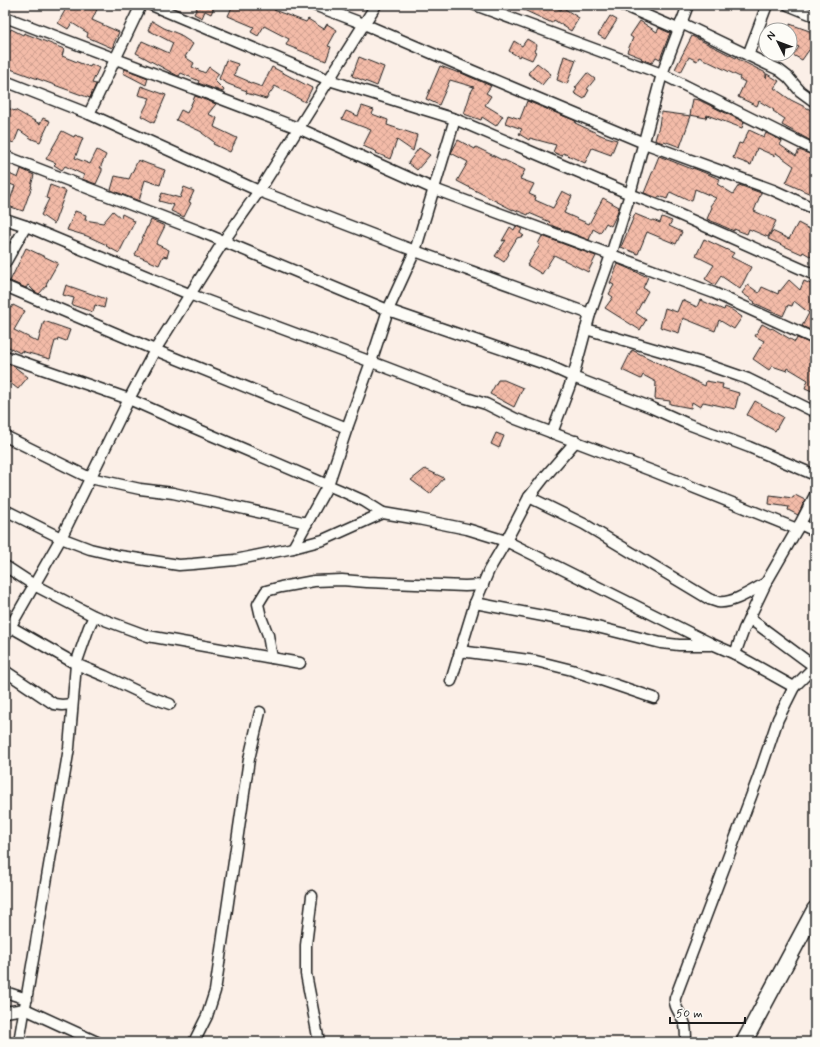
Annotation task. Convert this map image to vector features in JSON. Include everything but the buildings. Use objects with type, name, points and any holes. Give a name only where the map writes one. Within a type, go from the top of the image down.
[{"type":"street","points":[[89,114],[141,5]]},
{"type":"street","points":[[151,5],[329,80],[455,119],[662,207],[815,275]]},
{"type":"street","points":[[314,5],[364,24],[644,143],[774,190],[815,209]]},
{"type":"street","points":[[5,636],[8,625],[34,585],[61,538],[129,399],[155,350],[376,5]]},
{"type":"street","points":[[475,5],[662,74],[815,150]]},
{"type":"street","points":[[622,5],[680,26],[779,70],[788,77],[800,91],[815,102]]},
{"type":"street","points":[[552,433],[574,377],[590,314],[611,255],[630,194],[662,74],[688,5]]},
{"type":"street","points":[[748,55],[767,5]]},
{"type":"street","points":[[788,5],[815,16]]},
{"type":"street","points":[[5,17],[298,128],[434,189],[714,293],[815,339]]},
{"type":"street","points":[[5,81],[89,114],[258,191],[415,251],[590,314]]},
{"type":"street","points":[[293,548],[306,522],[328,485],[388,310],[415,251],[455,119]]},
{"type":"street","points":[[5,156],[199,231],[388,310],[546,364],[574,377],[815,474]]},
{"type":"street","points":[[5,219],[26,226],[190,294],[463,397],[486,404],[516,419],[552,433],[799,527],[815,531]]},
{"type":"street","points":[[5,263],[26,226]]},
{"type":"street","points":[[5,286],[155,350],[347,428]]},
{"type":"street","points":[[586,329],[702,363],[748,380],[815,412]]},
{"type":"street","points":[[5,356],[129,399],[364,501],[382,513],[467,529],[506,541],[714,645],[735,654],[794,687]]},
{"type":"street","points":[[5,436],[90,478],[140,489],[172,493],[306,522]]},
{"type":"street","points":[[451,681],[475,603],[489,570],[529,497],[576,441]]},
{"type":"street","points":[[735,654],[744,629],[766,583],[799,527],[815,495]]},
{"type":"street","points":[[529,497],[584,524],[709,599],[718,602],[725,602],[735,599],[766,583]]},
{"type":"street","points":[[5,510],[61,538],[90,549],[120,556],[180,565],[235,560],[293,548],[323,540],[382,513]]},
{"type":"street","points":[[5,566],[34,585],[94,616],[148,636],[300,663]]},
{"type":"street","points":[[272,658],[268,635],[258,604],[266,591],[314,581],[342,580],[465,586],[483,584]]},
{"type":"street","points":[[475,603],[585,624],[661,643],[679,645],[714,645]]},
{"type":"street","points":[[19,1042],[69,748],[76,664],[94,616]]},
{"type":"street","points":[[686,1042],[685,1026],[674,1001],[675,998],[758,778],[778,719],[794,687],[815,667],[749,618]]},
{"type":"street","points":[[8,625],[76,664],[145,695],[170,704]]},
{"type":"street","points":[[460,652],[536,661],[572,670],[654,698]]},
{"type":"street","points":[[5,671],[54,704],[72,704]]},
{"type":"street","points":[[194,1042],[207,1016],[214,991],[249,759],[260,712]]},
{"type":"street","points":[[312,896],[306,945],[306,974],[319,1042]]},
{"type":"street","points":[[744,1042],[815,909]]},
{"type":"street","points":[[5,992],[97,1042]]},
{"type":"street","points":[[5,1012],[26,1004]]}]
